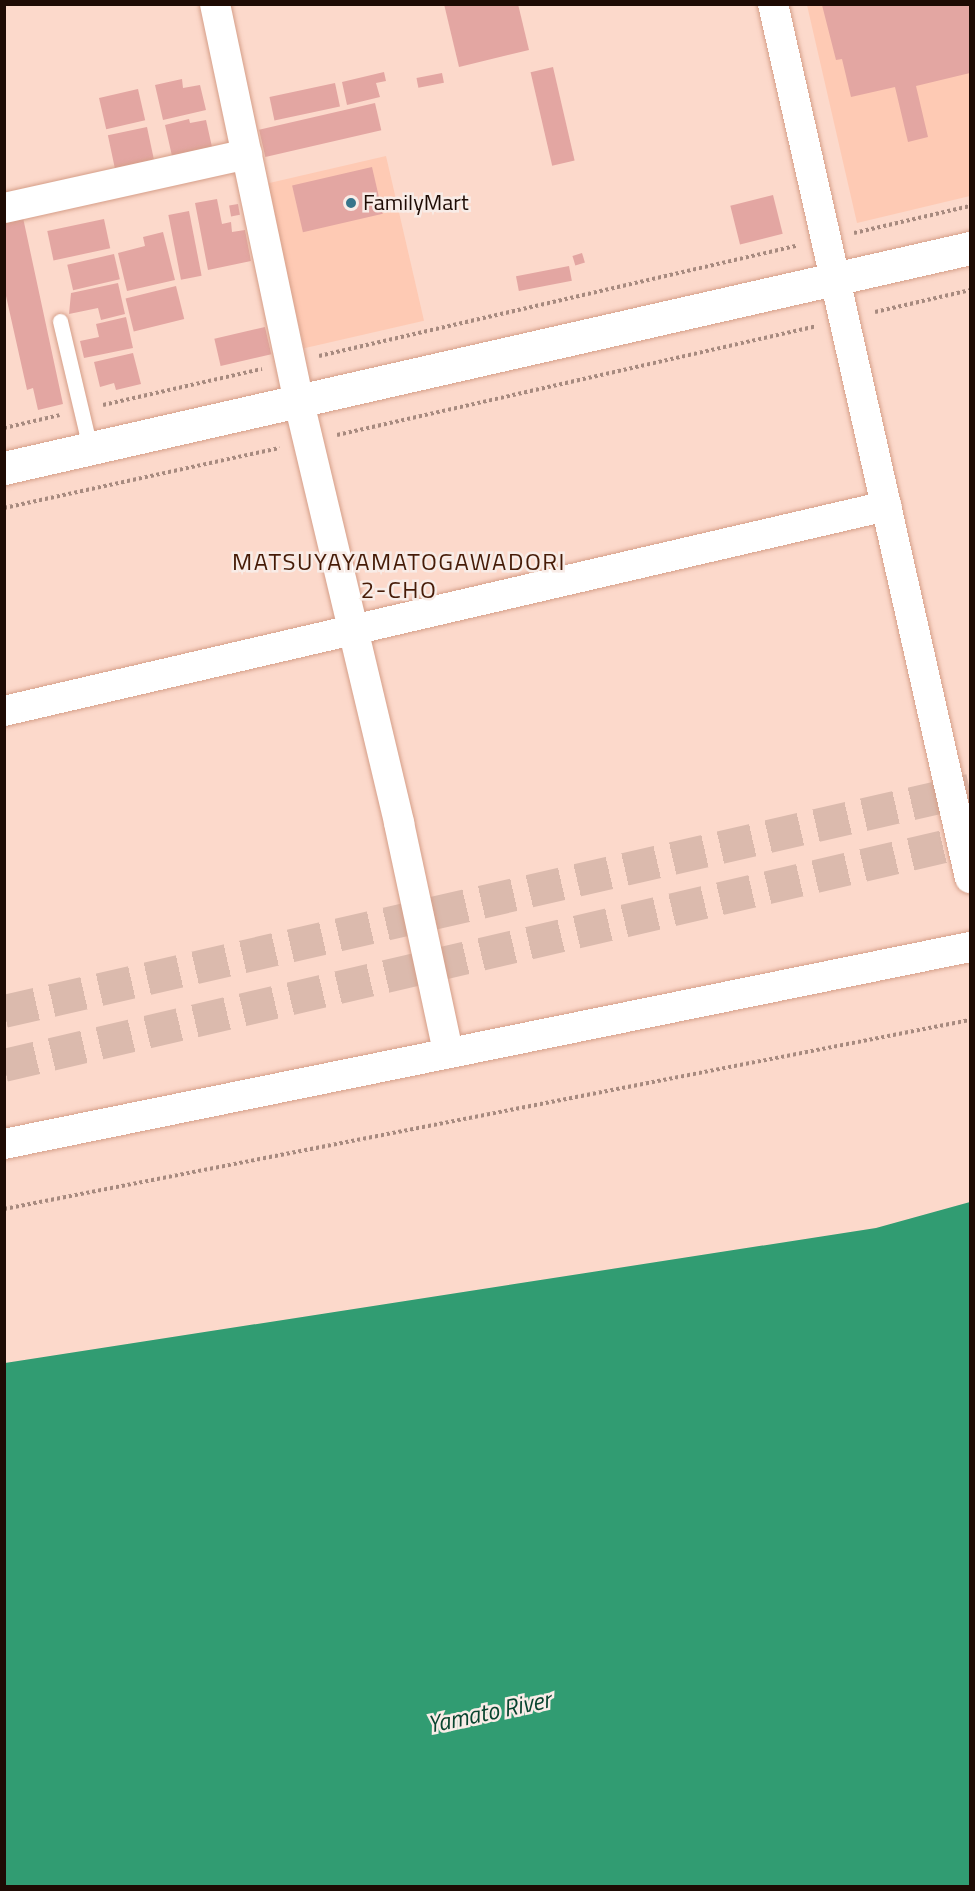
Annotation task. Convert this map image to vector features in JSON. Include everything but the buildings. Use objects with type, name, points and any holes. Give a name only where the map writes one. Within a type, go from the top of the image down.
[{"type":"street","points":[[215,4],[298,398],[354,630],[447,1051]]},
{"type":"street","points":[[773,4],[970,878]]},
{"type":"street","points":[[4,208],[247,154]]},
{"type":"street","points":[[4,468],[298,398],[970,248]]},
{"type":"street","points":[[4,711],[886,506]]},
{"type":"street","points":[[4,1144],[447,1051],[970,947]]},
{"type":"lane","points":[[60,321],[90,448]]},
{"type":"path","points":[[4,428],[970,206]]},
{"type":"path","points":[[4,508],[970,290]]},
{"type":"path","points":[[4,1209],[970,1020]]},
{"type":"shaded area","points":[[807,5],[970,5],[970,196],[857,223]]},
{"type":"shaded area","points":[[386,156],[424,321],[304,348],[266,184]]},
{"type":"water","name":"Yamato River","points":[[970,1202],[970,1886],[5,1886],[5,1363],[876,1228]]},
{"type":"tunnel","points":[[4,1011],[970,790]]},
{"type":"tunnel","points":[[4,1065],[970,840]]},
{"type":"place","name":"FamilyMart","points":[[351,203]]},
{"type":"district","name":"MATSUYAYAMATOGAWADORI 2-CHO","points":[[399,576]]}]
